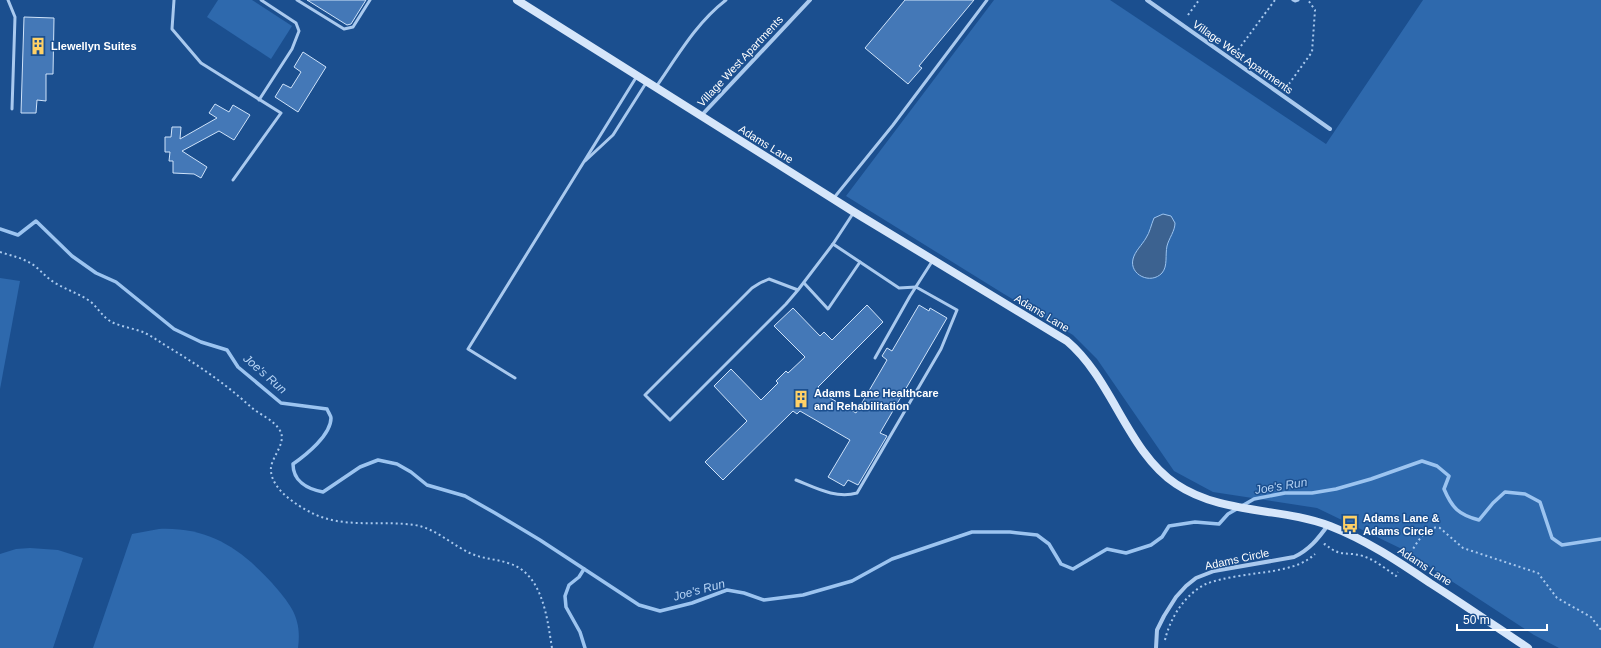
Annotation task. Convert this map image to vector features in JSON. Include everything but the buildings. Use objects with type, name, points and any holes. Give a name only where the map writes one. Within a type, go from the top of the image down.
[{"type":"street","name":"Adams Lane","points":[[517,0],[854,212],[1067,341],[1090,365],[1141,448],[1162,473],[1190,493],[1209,500],[1293,516],[1328,525],[1371,545],[1517,645],[1528,648]]},
{"type":"street","name":"Village West Apartments","points":[[701,116],[810,0]]},
{"type":"street","name":"Village West Apartments","points":[[1147,0],[1281,96],[1330,129]]},
{"type":"street","name":"Adams Circle","points":[[1156,648],[1157,630],[1164,616],[1176,597],[1196,578],[1214,572],[1294,557],[1305,551],[1319,538],[1328,525]]},
{"type":"lane","points":[[8,0],[15,17],[12,109]]},
{"type":"lane","points":[[174,0],[172,29],[201,63],[281,113],[233,180]]},
{"type":"lane","points":[[259,100],[292,49],[299,31],[296,23],[261,0]]},
{"type":"lane","points":[[297,0],[344,30],[353,27],[370,0]]},
{"type":"lane","points":[[656,88],[694,32],[712,11],[726,0]]},
{"type":"lane","points":[[833,198],[893,125],[987,0]]},
{"type":"lane","points":[[1293,0],[1298,0]]},
{"type":"lane","points":[[515,378],[468,349],[637,76]]},
{"type":"lane","points":[[582,164],[613,135],[647,82]]},
{"type":"lane","points":[[798,290],[769,279],[760,282],[752,288],[645,395],[670,420],[786,304],[798,290],[804,283],[833,244],[854,212]]},
{"type":"lane","points":[[796,480],[836,495],[847,496],[858,494],[941,349],[957,310],[916,287],[899,288],[833,244]]},
{"type":"lane","points":[[875,358],[910,296],[933,260]]},
{"type":"lane","points":[[804,283],[828,309],[860,262]]},
{"type":"path","points":[[1188,15],[1199,0]]},
{"type":"path","points":[[1238,50],[1274,0]]},
{"type":"path","points":[[1281,96],[1312,52],[1316,10],[1308,0]]},
{"type":"path","points":[[0,252],[17,257],[29,263],[50,280],[93,303],[109,320],[146,333],[187,358],[227,386],[258,412],[274,423],[281,431],[282,436],[281,443],[271,466],[272,477],[282,492],[312,513],[336,521],[416,525],[445,537],[471,554],[508,563],[522,570],[530,577],[540,595],[547,620],[552,648]]},
{"type":"path","points":[[1407,560],[1425,532],[1432,528],[1440,528],[1463,548],[1538,573],[1557,598],[1591,617],[1601,630]]},
{"type":"path","points":[[1322,547],[1325,544],[1340,554],[1366,557],[1396,576],[1400,570]]},
{"type":"path","points":[[1165,646],[1170,625],[1174,617],[1187,598],[1198,589],[1212,582],[1296,566],[1305,562],[1319,550]]},
{"type":"shaded area","points":[[218,0],[252,0],[292,26],[271,59],[207,17]]},
{"type":"shaded area","points":[[994,0],[1110,0],[1326,144],[1423,0],[1601,0],[1601,648],[1559,648],[1534,635],[1404,550],[1317,508],[1213,492],[1174,471],[1097,359],[1073,335],[846,196]]},
{"type":"shaded area","points":[[1163,214],[1171,216],[1175,223],[1167,246],[1166,264],[1162,273],[1152,278],[1147,278],[1138,274],[1134,270],[1133,259],[1147,236],[1154,218]]},
{"type":"shaded area","points":[[0,278],[20,281],[0,389]]},
{"type":"shaded area","points":[[159,529],[177,529],[208,536],[222,542],[248,560],[272,583],[285,598],[294,612],[297,620],[299,637],[298,648],[93,648],[132,534]]},
{"type":"shaded area","points":[[30,548],[58,550],[83,558],[53,648],[0,648],[0,554],[16,549]]},
{"type":"waterway","name":"Joe's Run","points":[[0,229],[18,235],[36,221],[72,256],[96,273],[116,282],[174,329],[201,342],[227,350],[238,367],[281,403],[327,409],[331,418],[327,431],[311,450],[293,464],[295,475],[298,480],[306,486],[323,492],[360,467],[378,460],[397,464],[411,472],[427,485],[465,496],[540,540],[639,605],[660,611],[692,603],[727,590],[744,593],[764,600],[803,595],[852,581],[892,559],[972,532],[1010,532],[1037,535],[1049,544],[1061,564],[1073,569],[1107,549],[1126,553],[1151,545],[1162,537],[1169,526],[1195,522],[1219,524],[1228,514],[1254,499],[1285,493],[1312,493],[1336,489],[1371,479],[1422,461],[1437,466],[1449,476],[1444,489],[1453,506],[1466,516],[1479,520],[1493,503],[1505,492],[1525,494],[1540,502],[1552,538],[1562,545],[1601,539]]},
{"type":"waterway","points":[[584,569],[579,577],[569,585],[565,596],[566,607],[580,632],[585,648]]},
{"type":"place","name":"Llewellyn Suites","points":[[38,46]]},
{"type":"place","name":"Adams Lane Healthcare and Rehabilitation","points":[[801,399]]},
{"type":"place","name":"Adams Lane & Adams Circle","points":[[1350,524]]}]
